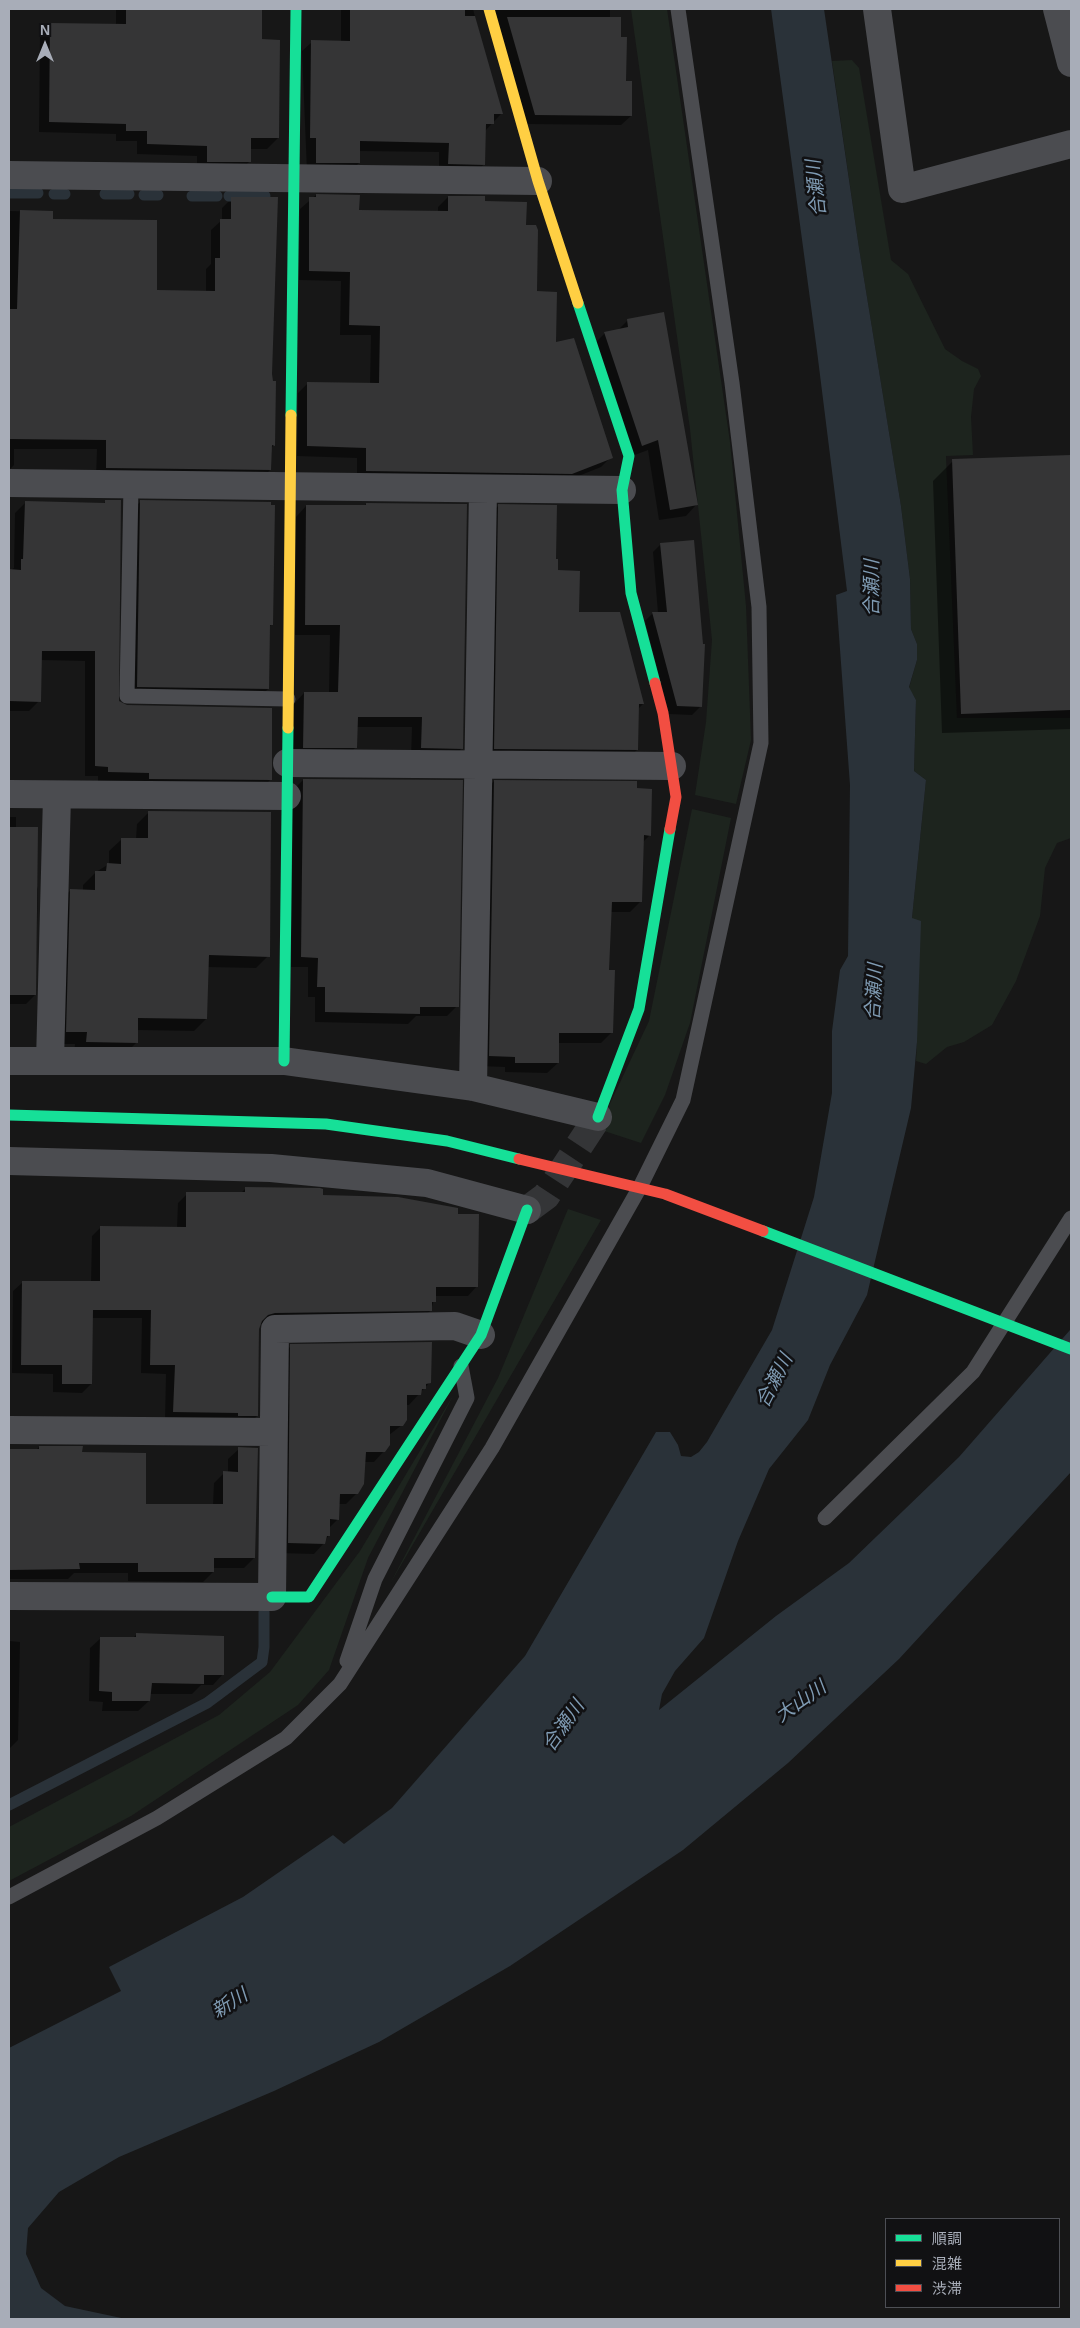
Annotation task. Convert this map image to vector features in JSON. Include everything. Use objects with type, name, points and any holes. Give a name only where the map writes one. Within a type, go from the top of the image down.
[{"type":"street","points":[[284,1061],[289,487],[296,9]]},
{"type":"street","points":[[9,1061],[284,1061],[473,1087],[598,1117],[639,1008],[676,798],[663,713],[631,593],[622,490],[629,456],[538,181],[489,9]]},
{"type":"street","points":[[877,9],[902,189],[1071,144]]},
{"type":"street","points":[[1057,9],[1071,63]]},
{"type":"street","points":[[9,175],[538,181]]},
{"type":"street","points":[[9,483],[483,490],[622,490]]},
{"type":"street","points":[[473,1087],[483,490]]},
{"type":"street","points":[[287,762],[672,766]]},
{"type":"street","points":[[9,794],[57,796],[286,796]]},
{"type":"street","points":[[50,1061],[57,796]]},
{"type":"street","points":[[9,1115],[326,1124],[447,1141],[640,1186],[665,1194],[1071,1349]]},
{"type":"street","points":[[9,1161],[281,1169],[427,1183],[528,1210],[480,1335],[309,1597],[9,1596]]},
{"type":"street","points":[[272,1597],[275,1329],[455,1326],[480,1335]]},
{"type":"street","points":[[9,1430],[273,1432]]},
{"type":"lane","points":[[9,1897],[157,1818],[286,1738],[340,1684],[492,1448],[640,1186],[683,1100],[761,744],[756,588],[732,383],[678,9]]},
{"type":"lane","points":[[131,485],[128,696],[288,699]]},
{"type":"lane","points":[[825,1518],[973,1372],[1071,1218]]},
{"type":"lane","points":[[340,1684],[375,1579],[467,1398],[461,1366]]},
{"type":"shaded area","points":[[631,9],[667,9],[730,442],[746,606],[751,740],[736,804],[695,795],[706,722],[712,640],[690,429]]},
{"type":"shaded area","points":[[852,60],[859,68],[891,260],[908,274],[945,349],[978,369],[981,376],[974,389],[971,417],[973,455],[946,456],[957,718],[1071,718],[1071,838],[1057,843],[1045,868],[1040,916],[1016,981],[992,1025],[964,1042],[947,1047],[926,1064],[916,1061],[917,1042],[912,918],[926,780],[914,771],[916,700],[909,688],[917,660],[917,644],[911,629],[910,579],[901,506],[859,248],[832,61]]},
{"type":"shaded area","points":[[692,809],[731,818],[690,1023],[665,1095],[641,1143],[598,1129],[649,1021]]},
{"type":"shaded area","points":[[568,1209],[601,1220],[390,1584],[498,1378]]},
{"type":"shaded area","points":[[454,1394],[368,1558],[329,1670],[298,1705],[131,1816],[9,1881],[9,1827],[219,1715],[270,1672],[360,1551]]},
{"type":"water","points":[[771,9],[824,9],[859,248],[901,506],[910,579],[911,629],[917,644],[917,660],[909,687],[916,700],[914,771],[926,780],[912,918],[921,921],[917,1042],[911,1108],[867,1295],[830,1365],[808,1420],[769,1469],[738,1541],[704,1638],[675,1671],[662,1694],[659,1710],[776,1616],[849,1563],[959,1457],[1070,1330],[1071,1472],[899,1659],[788,1763],[683,1850],[510,1966],[379,2042],[274,2091],[119,2157],[59,2192],[28,2228],[26,2254],[41,2288],[65,2306],[126,2319],[9,2319],[9,2048],[121,1991],[109,1967],[243,1897],[333,1835],[344,1844],[392,1808],[525,1656],[656,1432],[670,1432],[678,1445],[681,1456],[691,1457],[699,1452],[707,1442],[772,1330],[814,1197],[832,1093],[832,1031],[840,970],[848,956],[850,785],[836,595],[847,591]]},
{"type":"building","points":[[126,9],[262,9],[262,39],[280,40],[279,138],[251,138],[251,162],[207,162],[207,146],[147,144],[147,131],[126,131],[126,124],[49,122],[50,23],[126,24]]},
{"type":"building","points":[[350,9],[465,9],[465,16],[475,16],[503,114],[494,114],[494,124],[486,124],[485,165],[448,164],[449,143],[360,141],[360,163],[316,163],[316,138],[310,138],[311,40],[350,41]]},
{"type":"building","points":[[507,17],[621,17],[621,37],[627,37],[626,81],[632,81],[632,116],[535,115]]},
{"type":"building","points":[[316,194],[360,195],[359,210],[448,211],[448,196],[485,196],[485,201],[527,202],[526,225],[536,225],[538,230],[537,291],[557,292],[556,342],[574,338],[613,458],[572,474],[366,471],[366,448],[307,446],[307,382],[379,383],[380,326],[349,325],[350,272],[309,271],[309,197],[316,197]]},
{"type":"building","points":[[231,197],[278,197],[272,374],[273,381],[276,381],[275,446],[272,445],[271,470],[106,468],[106,440],[9,439],[9,309],[17,309],[20,210],[53,211],[53,219],[157,220],[157,290],[215,291],[215,258],[220,258],[220,219],[231,219]]},
{"type":"building","points":[[664,312],[698,505],[670,510],[658,440],[642,446],[604,332],[628,327],[627,319]]},
{"type":"building","points":[[1071,455],[1071,710],[961,714],[952,459]]},
{"type":"building","points":[[105,500],[121,500],[119,701],[127,705],[272,708],[272,780],[149,779],[149,773],[108,772],[108,767],[95,766],[95,651],[42,651],[41,702],[9,701],[9,569],[21,570],[25,501],[105,503]]},
{"type":"building","points":[[140,500],[271,502],[271,505],[275,505],[273,625],[270,625],[269,689],[137,687]]},
{"type":"building","points":[[366,503],[467,504],[463,749],[421,748],[422,717],[358,717],[357,748],[303,748],[304,692],[338,692],[340,625],[305,625],[306,505],[366,505]]},
{"type":"building","points":[[498,504],[557,505],[556,559],[558,559],[558,570],[580,571],[579,612],[620,612],[644,704],[639,704],[638,750],[494,749]]},
{"type":"building","points":[[694,540],[703,644],[705,644],[702,707],[677,706],[652,612],[667,612],[660,543]]},
{"type":"building","points":[[303,779],[463,780],[459,1007],[420,1007],[420,1014],[325,1012],[325,987],[317,987],[318,958],[301,957]]},
{"type":"building","points":[[494,780],[637,781],[637,788],[652,789],[651,836],[644,835],[642,902],[612,902],[609,970],[615,970],[613,1033],[559,1033],[559,1063],[515,1063],[515,1057],[489,1056]]},
{"type":"building","points":[[148,811],[271,812],[270,957],[209,955],[207,1019],[138,1018],[138,1043],[86,1042],[87,1032],[66,1032],[70,889],[95,890],[95,871],[106,871],[107,863],[121,864],[121,838],[148,838]]},
{"type":"building","points":[[9,827],[38,827],[36,995],[9,995]]},
{"type":"building","points":[[245,1187],[320,1188],[323,1189],[323,1195],[398,1197],[458,1208],[458,1214],[479,1214],[478,1287],[436,1287],[436,1302],[432,1302],[432,1311],[275,1313],[268,1315],[262,1321],[259,1329],[258,1416],[238,1416],[238,1413],[173,1412],[175,1365],[150,1365],[151,1310],[93,1310],[92,1384],[62,1384],[62,1365],[21,1365],[22,1281],[100,1281],[100,1226],[186,1227],[186,1192],[245,1192]]},
{"type":"building","points":[[432,1342],[431,1383],[426,1384],[426,1389],[422,1389],[421,1395],[407,1395],[407,1420],[403,1426],[390,1426],[390,1445],[385,1452],[366,1452],[364,1484],[358,1494],[340,1494],[339,1520],[330,1519],[330,1536],[327,1536],[325,1544],[288,1543],[290,1344]]},
{"type":"building","points":[[39,1446],[83,1446],[82,1452],[146,1453],[146,1504],[223,1504],[223,1471],[238,1472],[238,1447],[258,1448],[255,1558],[214,1558],[214,1572],[138,1572],[138,1563],[79,1563],[80,1569],[9,1570],[9,1449],[39,1449]]},
{"type":"building","points":[[136,1633],[224,1636],[224,1675],[204,1675],[204,1684],[152,1683],[150,1701],[112,1701],[112,1692],[99,1691],[100,1637],[136,1637]]},
{"type":"waterway","points":[[9,193],[38,193]]},
{"type":"waterway","points":[[54,194],[65,194]]},
{"type":"waterway","points":[[105,194],[129,194]]},
{"type":"waterway","points":[[144,195],[158,195]]},
{"type":"waterway","points":[[192,196],[217,196]]},
{"type":"waterway","points":[[229,196],[265,196]]},
{"type":"waterway","points":[[9,1805],[207,1703],[262,1662],[264,1612]]},
{"type":"tunnel","points":[[527,1210],[546,1196],[598,1117]]},
{"type":"traffic: fast","points":[[291,415],[296,9]]},
{"type":"traffic: fast","points":[[578,303],[629,456],[622,490],[631,593],[655,683]]},
{"type":"traffic: fast","points":[[284,1061],[288,728]]},
{"type":"traffic: fast","points":[[598,1117],[639,1009],[670,829]]},
{"type":"traffic: fast","points":[[9,1115],[326,1124],[447,1141],[519,1159]]},
{"type":"traffic: fast","points":[[272,1597],[309,1597],[481,1335],[527,1210]]},
{"type":"traffic: fast","points":[[763,1231],[1071,1349]]},
{"type":"traffic: slow","points":[[489,9],[538,181],[578,303]]},
{"type":"traffic: slow","points":[[288,728],[291,415]]},
{"type":"traffic: jam","points":[[655,683],[663,713],[676,797],[670,829]]},
{"type":"traffic: jam","points":[[519,1159],[665,1194],[763,1231]]},
{"type":"water label","name":"合瀬川","points":[[817,188]]},
{"type":"water label","name":"合瀬川","points":[[873,588]]},
{"type":"water label","name":"合瀬川","points":[[875,992]]},
{"type":"water label","name":"合瀬川","points":[[775,1381]]},
{"type":"water label","name":"大山川","points":[[801,1702]]},
{"type":"water label","name":"合瀬川","points":[[564,1726]]},
{"type":"water label","name":"新川","points":[[230,2004]]}]
